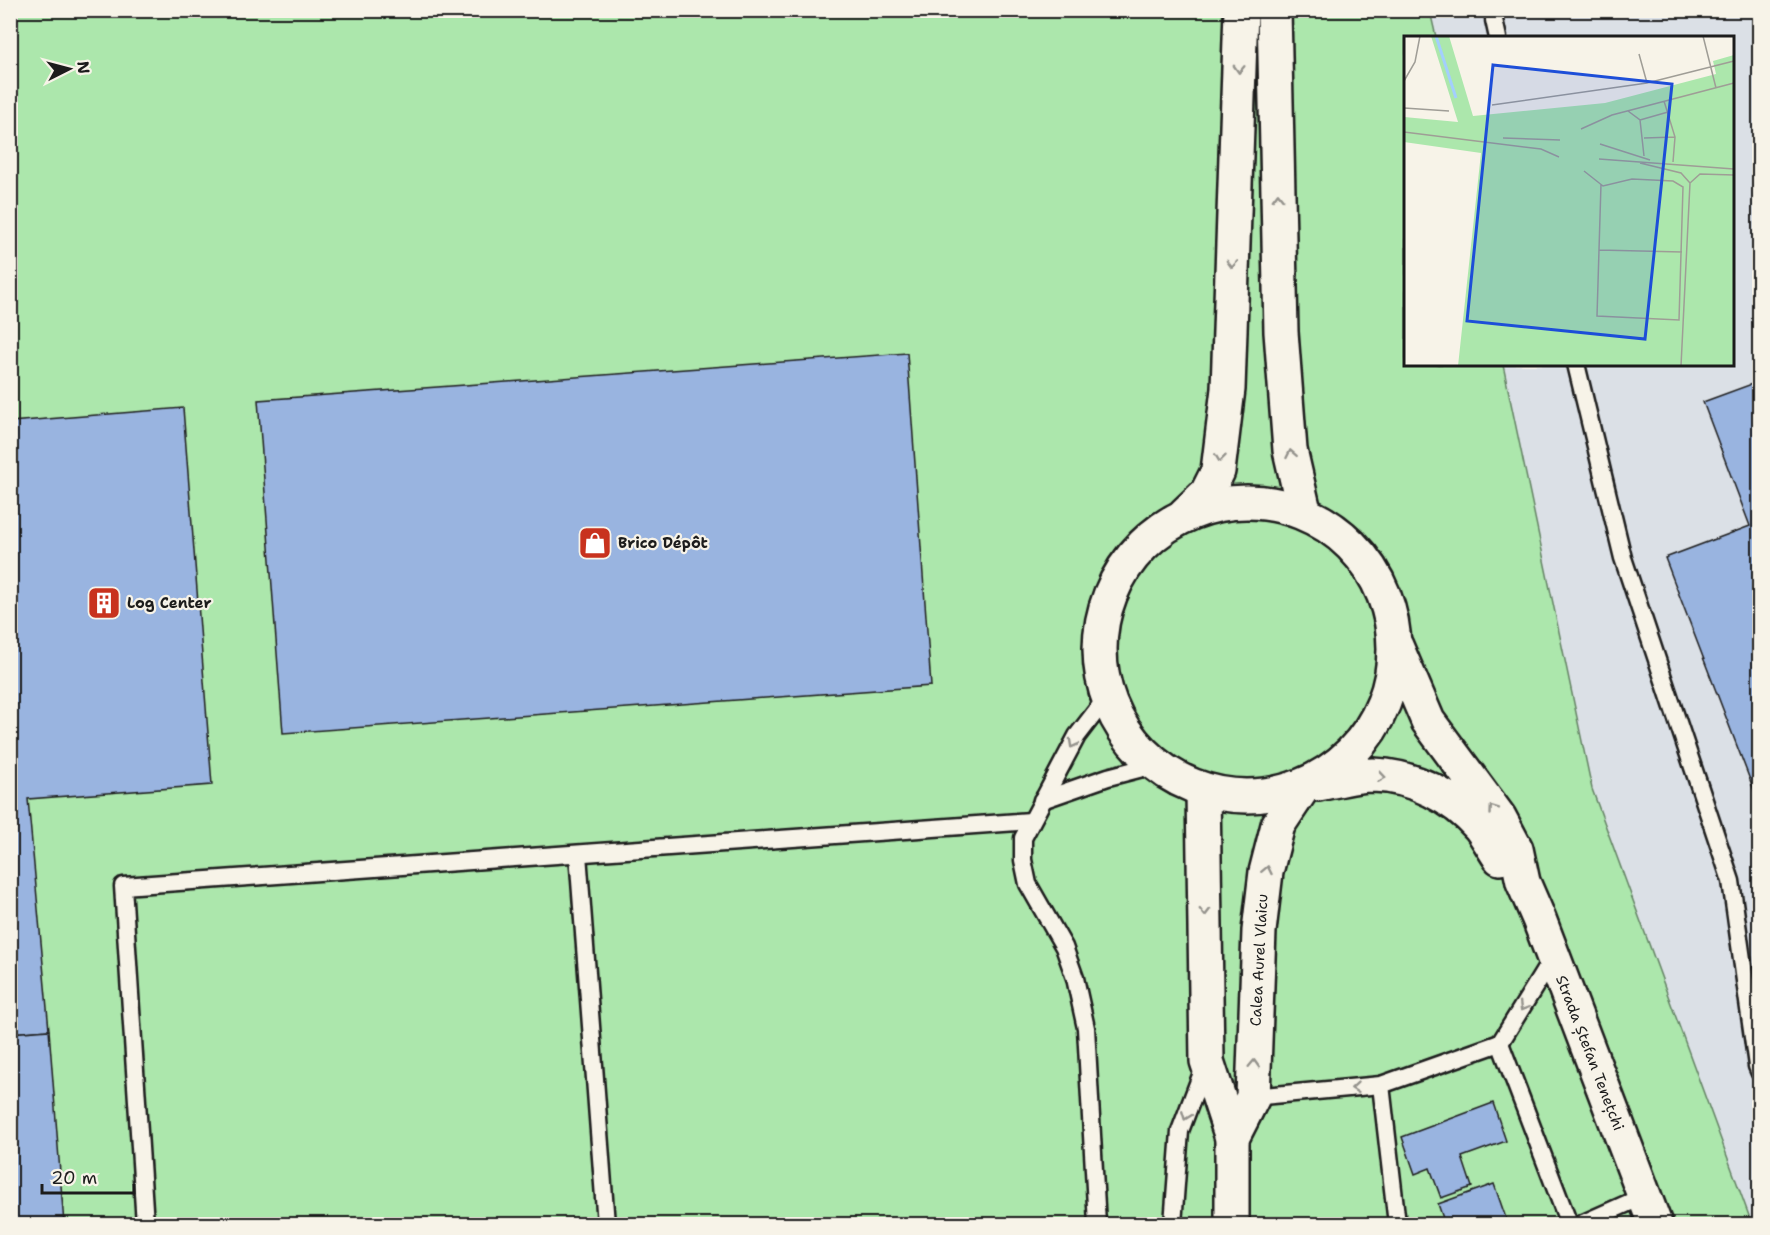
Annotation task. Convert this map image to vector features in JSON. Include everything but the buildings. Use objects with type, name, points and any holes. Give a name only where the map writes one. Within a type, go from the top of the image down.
[{"type":"main road","points":[[1185,514],[1244,500],[1304,511],[1341,534],[1370,565],[1389,604],[1396,646],[1390,690],[1371,731],[1342,764],[1304,786],[1271,796],[1236,797],[1203,791],[1177,780],[1154,765],[1126,734],[1107,697],[1100,654],[1104,611],[1121,571],[1149,538],[1185,514],[1207,493],[1218,471],[1228,388],[1241,10]]},
{"type":"main road","points":[[1274,10],[1281,332],[1290,450],[1304,511]]},
{"type":"main road","name":"Strada Ștefan Tenețchi","points":[[1396,646],[1428,721],[1499,817],[1516,849],[1523,882],[1650,1210]]},
{"type":"main road","name":"Strada Ștefan Tenețchi","points":[[1304,786],[1373,775],[1407,781],[1432,789],[1455,803],[1480,827],[1500,859],[1523,882]]},
{"type":"main road","name":"Calea Aurel Vlaicu","points":[[1232,1138],[1253,1098],[1259,931],[1266,872],[1278,825],[1304,786]]},
{"type":"main road","name":"Calea Aurel Vlaicu","points":[[1203,791],[1207,1061],[1232,1138],[1232,1224]]},
{"type":"lane","points":[[1494,20],[1498,36]]},
{"type":"lane","points":[[1576,366],[1623,558],[1731,881],[1759,1068]]},
{"type":"lane","points":[[1097,1224],[1086,1028],[1075,978],[1064,947],[1028,885],[1023,860],[1023,838],[1077,736],[1107,697]]},
{"type":"lane","points":[[1042,800],[1108,777],[1154,765]]},
{"type":"lane","points":[[145,1224],[123,886],[1031,821]]},
{"type":"lane","points":[[578,854],[606,1224]]},
{"type":"lane","points":[[1253,1098],[1381,1085],[1500,1042],[1553,957]]},
{"type":"lane","points":[[1500,1042],[1569,1224]]},
{"type":"lane","points":[[1173,1224],[1180,1131],[1207,1061]]},
{"type":"lane","points":[[1381,1085],[1397,1224]]},
{"type":"lane","points":[[1581,1224],[1650,1210]]},
{"type":"shaded area","points":[[1430,11],[1759,11],[1759,1224],[1752,1224],[1592,789],[1503,366],[1734,366],[1734,36],[1436,36]]},
{"type":"green space","points":[[10,11],[1430,11],[1436,36],[1404,36],[1404,366],[1503,366],[1592,789],[1752,1224],[11,1224]]},
{"type":"place","name":"Brico Dépôt","points":[[595,543]]},
{"type":"place","name":"Log Center","points":[[104,603]]}]
